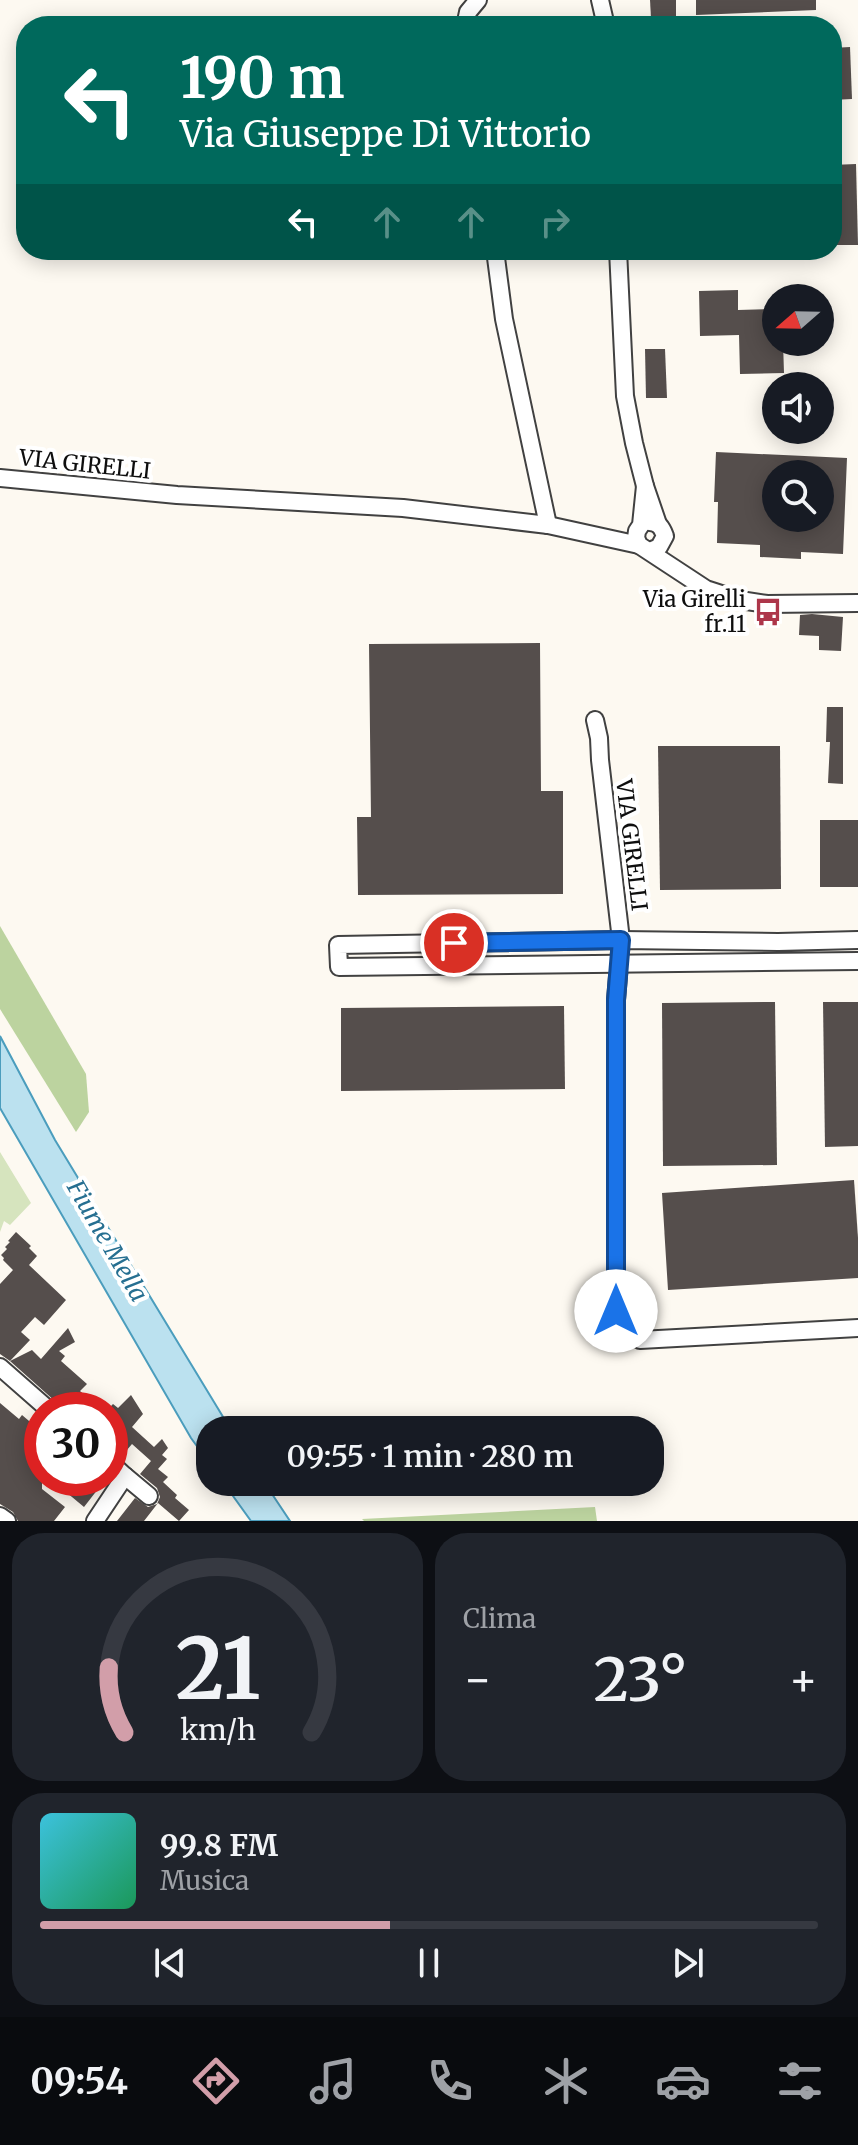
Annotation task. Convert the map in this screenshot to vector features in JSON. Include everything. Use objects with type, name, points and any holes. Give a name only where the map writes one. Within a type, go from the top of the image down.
[{"type":"street","points":[[496,260],[504,319],[548,525]]},
{"type":"street","points":[[618,260],[625,396],[645,486],[662,528],[651,546],[636,538],[641,525],[645,486]]},
{"type":"street","name":"VIA GIRELLI","points":[[0,478],[177,495],[403,508],[548,525],[651,546],[660,560],[689,579],[740,600],[767,604],[858,603]]},
{"type":"street","points":[[641,525],[658,524]]},
{"type":"street","name":"VIA GIRELLI","points":[[595,720],[621,940],[616,1000],[616,1311],[623,1327],[640,1340],[858,1328]]},
{"type":"street","points":[[858,940],[338,945],[339,967],[858,961]]},
{"type":"street","points":[[0,1367],[28,1392]]},
{"type":"street","points":[[128,1478],[149,1496]]},
{"type":"street","points":[[95,1521],[112,1496]]},
{"type":"street","points":[[0,1516],[7,1521]]},
{"type":"green space","points":[[0,926],[86,1074],[89,1112],[76,1132],[0,1009]]},
{"type":"green space","points":[[0,1152],[31,1203],[10,1225],[4,1221],[0,1232]]},
{"type":"green space","points":[[595,1507],[597,1521],[362,1519]]},
{"type":"water","name":"Fiume Mella","points":[[0,1036],[55,1140],[223,1416],[196,1416],[196,1445],[191,1438],[0,1108]]},
{"type":"water","points":[[233,1496],[273,1496],[290,1521],[251,1521]]},
{"type":"building","points":[[650,0],[676,0],[676,16],[651,16]]},
{"type":"building","points":[[696,0],[816,0],[816,10],[696,15]]},
{"type":"building","points":[[842,47],[850,47],[852,99],[842,100]]},
{"type":"building","points":[[856,164],[858,245],[842,245],[842,165]]},
{"type":"building","points":[[738,290],[738,310],[762,309],[762,356],[783,356],[784,372],[740,374],[739,335],[700,336],[699,291]]},
{"type":"building","points":[[645,349],[665,349],[667,398],[646,398]]},
{"type":"building","points":[[716,452],[847,458],[843,554],[801,552],[801,559],[760,557],[760,545],[717,543],[718,502],[714,502]]},
{"type":"building","points":[[800,615],[843,617],[841,651],[819,650],[819,636],[799,635]]},
{"type":"building","points":[[540,643],[541,791],[563,791],[563,894],[358,895],[357,817],[371,817],[369,644]]},
{"type":"building","points":[[827,707],[843,707],[843,784],[828,783],[830,742],[826,742]]},
{"type":"building","points":[[658,746],[780,746],[781,889],[660,890]]},
{"type":"building","points":[[820,820],[858,820],[858,887],[820,887]]},
{"type":"building","points":[[775,1002],[777,1165],[663,1166],[662,1003]]},
{"type":"building","points":[[823,1002],[858,1002],[858,1146],[825,1147]]},
{"type":"building","points":[[564,1006],[565,1089],[341,1091],[341,1008]]},
{"type":"building","points":[[854,1180],[858,1278],[668,1290],[662,1193]]},
{"type":"building","points":[[16,1232],[37,1256],[29,1265],[66,1300],[44,1325],[35,1317],[21,1332],[30,1340],[10,1361],[0,1354],[0,1284],[13,1270],[1,1255]]},
{"type":"building","points":[[68,1328],[75,1342],[59,1351],[65,1356],[61,1361],[87,1384],[81,1392],[45,1392],[10,1361],[32,1350],[41,1359]]},
{"type":"building","points":[[131,1395],[143,1414],[132,1427],[154,1447],[162,1439],[168,1448],[162,1455],[167,1459],[158,1469],[168,1477],[163,1482],[177,1495],[175,1498],[189,1510],[179,1521],[158,1503],[144,1521],[117,1521],[135,1498],[148,1507],[157,1504],[160,1497],[157,1488],[140,1474],[151,1461],[132,1444],[128,1449],[128,1398]]},
{"type":"building","points":[[0,1403],[19,1419],[24,1417],[24,1496],[51,1496],[65,1507],[54,1521],[18,1521],[13,1512],[0,1504]]},
{"type":"building","points":[[71,1496],[93,1496],[84,1507]]},
{"type":"place","name":"Via Girelli fr.11","points":[[768,612]]},
{"type":"route","points":[[454,943],[621,940],[616,1000],[616,1311]]}]
